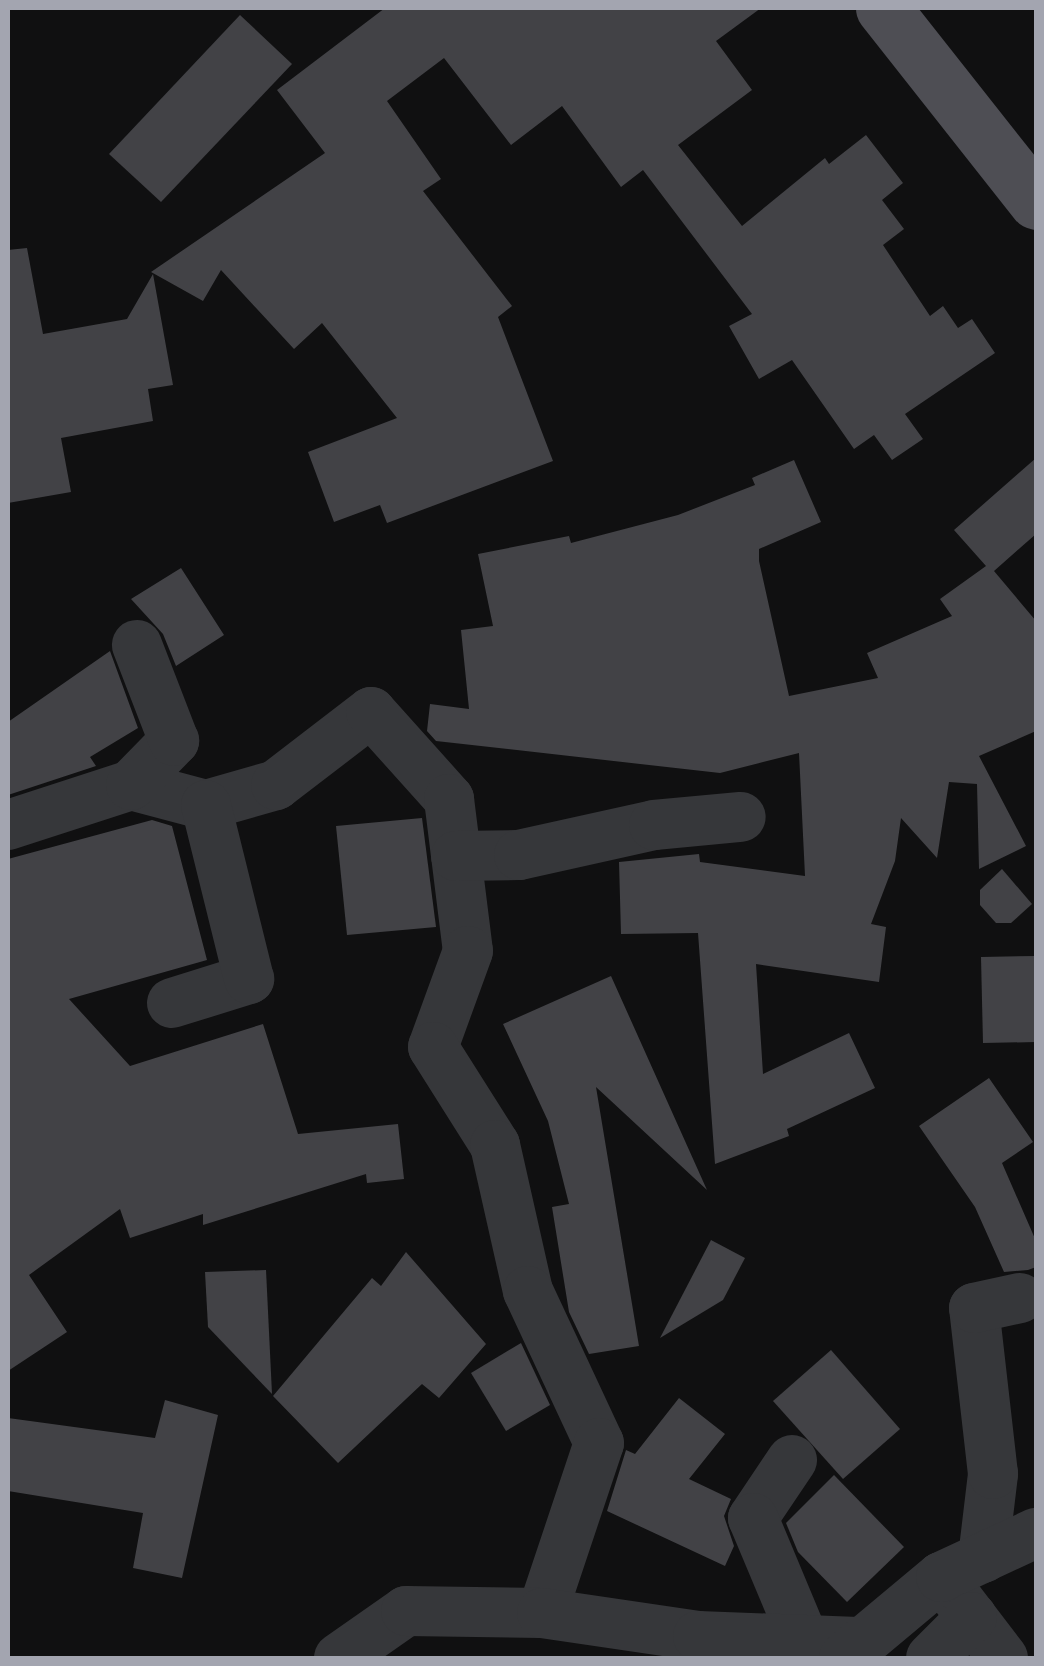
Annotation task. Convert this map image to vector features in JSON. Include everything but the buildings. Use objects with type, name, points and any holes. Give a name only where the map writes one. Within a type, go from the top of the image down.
[{"type":"main road","points":[[883,8],[1036,202]]},
{"type":"street","points":[[8,825],[131,785],[174,742],[137,645]]},
{"type":"street","points":[[131,785],[206,805],[276,785],[371,712],[449,799],[468,952],[434,1048],[494,1145],[528,1291],[598,1444],[542,1613]]},
{"type":"street","points":[[172,1004],[248,979],[206,805]]},
{"type":"street","points":[[456,856],[519,855],[654,826],[741,816]]},
{"type":"street","points":[[1003,1658],[972,1617],[962,1568],[993,1474],[974,1308],[1020,1298]]},
{"type":"street","points":[[792,1460],[754,1518],[836,1647]]},
{"type":"street","points":[[338,1658],[406,1611],[542,1613],[698,1636],[836,1647],[962,1568],[1036,1533]]},
{"type":"street","points":[[931,1658],[972,1617]]}]
